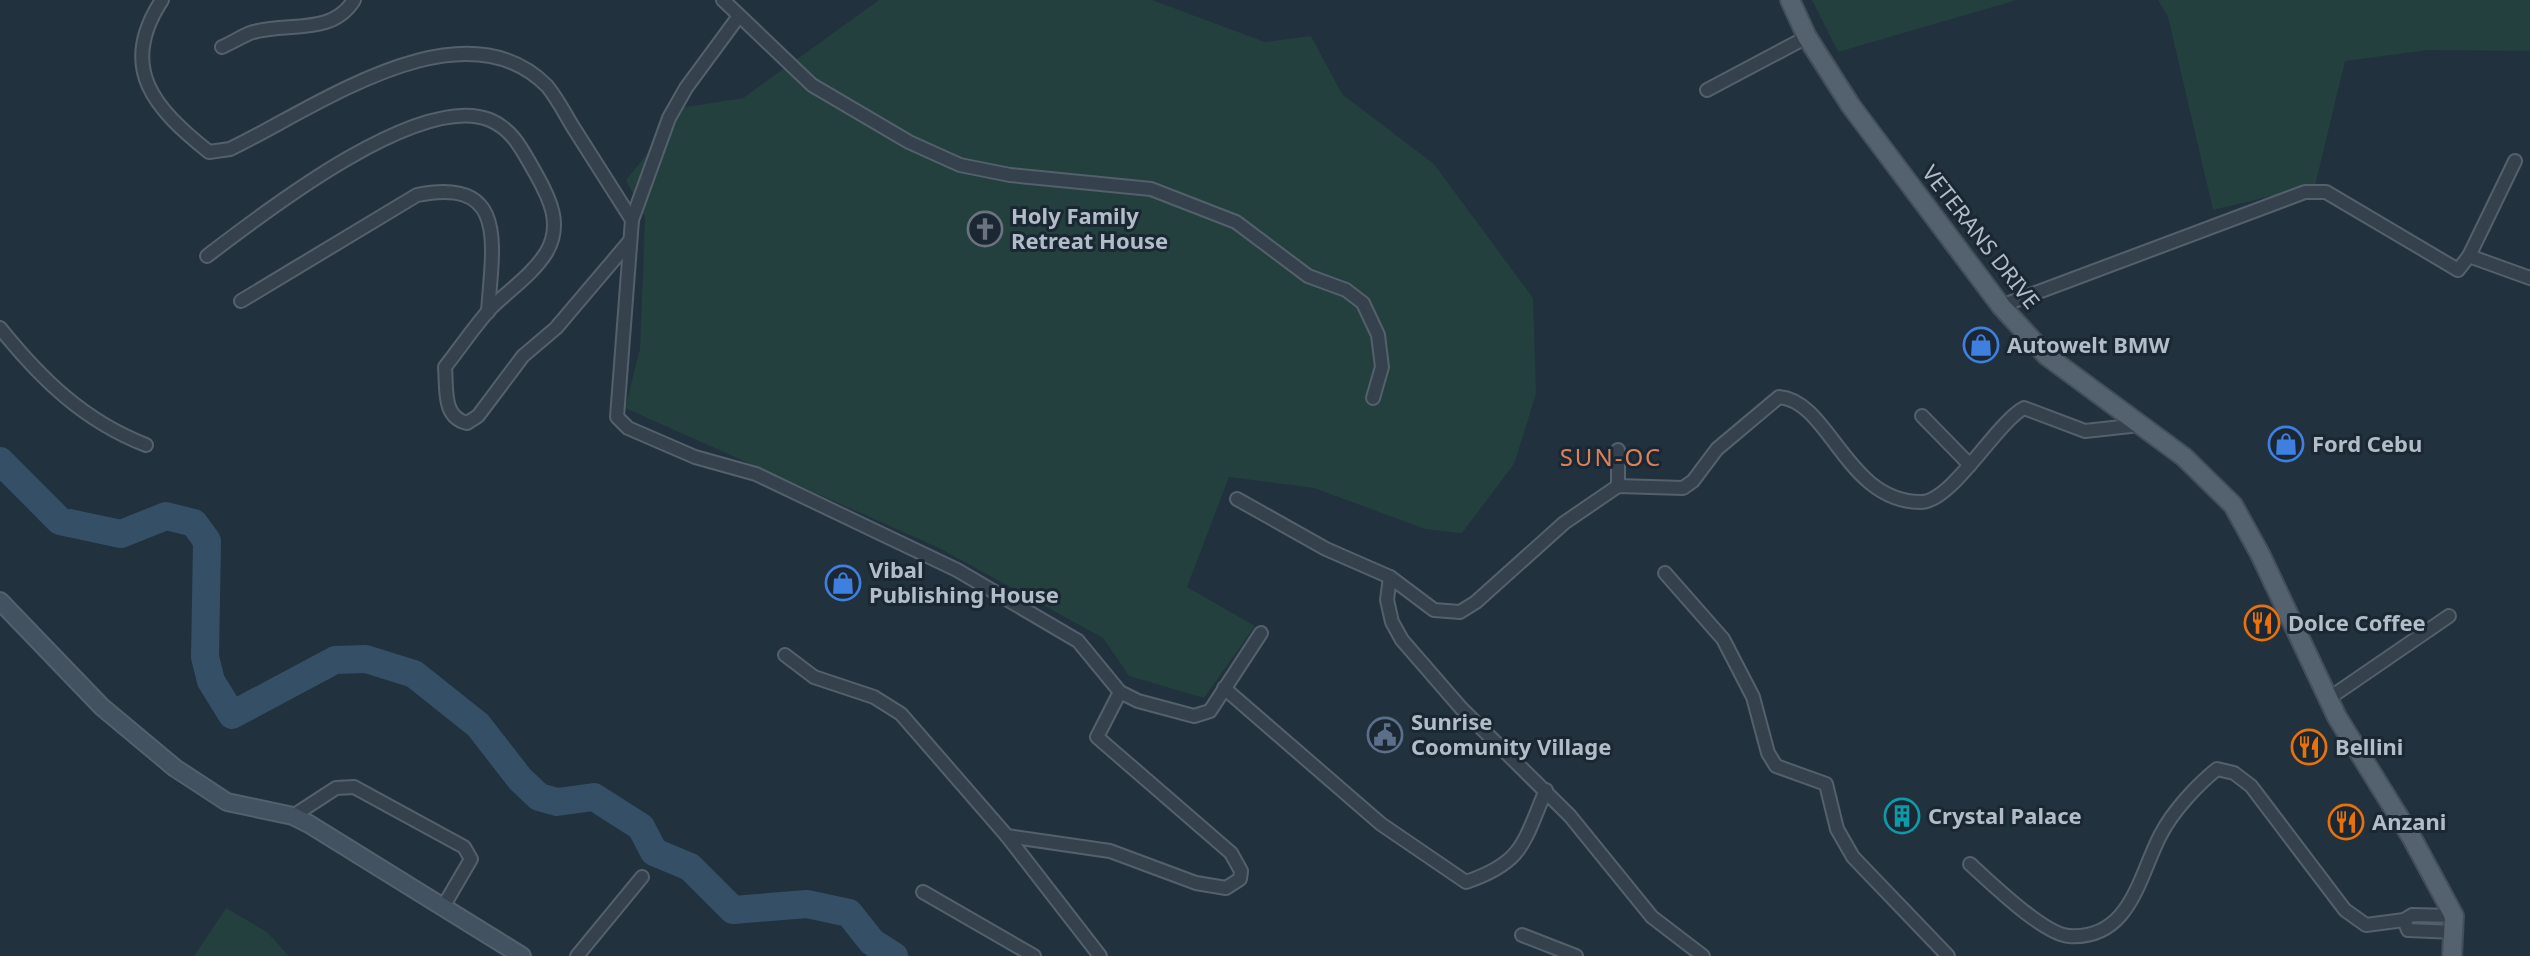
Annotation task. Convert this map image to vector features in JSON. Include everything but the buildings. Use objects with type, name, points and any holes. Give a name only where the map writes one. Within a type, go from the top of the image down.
[{"type":"main road","name":"VETERANS DRIVE","points":[[1790,0],[1807,37],[1851,106],[2001,306],[2047,356],[2184,457],[2233,505],[2260,554],[2328,699],[2412,838],[2455,924]]},
{"type":"main road","points":[[2452,956],[2455,924]]},
{"type":"street","points":[[162,0],[149,20],[140,66],[154,99],[182,130],[209,152],[230,149],[367,76],[404,63],[447,54],[497,54],[515,62],[548,88],[632,220]]},
{"type":"street","points":[[222,47],[251,33],[333,21],[346,12],[354,0]]},
{"type":"street","points":[[723,0],[812,85],[909,142],[960,165],[1010,175],[1151,189],[1236,222],[1308,276],[1346,290],[1363,303],[1378,335],[1382,367],[1373,398]]},
{"type":"street","points":[[739,16],[686,88],[669,118],[632,220],[628,312],[617,417],[628,428],[695,457],[756,474],[957,570],[1078,641],[1120,692],[1138,701],[1194,716],[1210,711],[1261,633]]},
{"type":"street","points":[[1707,90],[1807,37]]},
{"type":"street","points":[[207,256],[320,176],[388,136],[425,121],[486,118],[516,139],[550,200],[555,230],[546,253],[488,312],[445,367],[448,410],[457,421],[467,423],[478,416],[523,356],[556,328],[629,242]]},
{"type":"street","points":[[2001,306],[2305,192],[2326,192],[2458,270],[2469,256],[2515,161]]},
{"type":"street","points":[[241,301],[417,195],[441,190],[467,193],[482,206],[490,224],[492,251],[488,312]]},
{"type":"street","points":[[2469,256],[2530,278]]},
{"type":"street","points":[[0,328],[50,387],[96,420],[146,445]]},
{"type":"street","points":[[1237,499],[1326,549],[1390,577],[1434,610],[1460,612],[1564,523],[1618,486],[1683,488],[1693,481],[1717,449],[1766,404],[1779,397],[1795,398],[1809,410],[1851,468],[1897,499],[1926,502],[1970,465],[2011,417],[2024,408],[2085,431],[2140,425]]},
{"type":"street","points":[[1922,416],[1970,465]]},
{"type":"street","points":[[1618,450],[1618,486]]},
{"type":"street","points":[[1665,573],[1723,639],[1753,697],[1768,753],[1776,766],[1826,784],[1837,829],[1853,857],[1948,956]]},
{"type":"street","points":[[1390,577],[1387,600],[1392,622],[1402,640],[1461,708],[1546,790],[1652,917],[1703,956]]},
{"type":"street","points":[[0,601],[102,707],[175,768],[227,802],[293,816],[522,956]]},
{"type":"street","points":[[2328,699],[2449,616]]},
{"type":"street","points":[[785,655],[814,677],[874,697],[901,714],[1007,836],[1100,956]]},
{"type":"street","points":[[1224,688],[1381,824],[1466,882],[1507,864],[1525,841],[1546,790]]},
{"type":"street","points":[[1007,836],[1110,851],[1196,883],[1226,888],[1240,879],[1241,871],[1231,853],[1097,737],[1120,692]]},
{"type":"street","points":[[1970,864],[2024,912],[2068,936],[2105,930],[2128,907],[2140,887],[2161,832],[2204,780],[2217,769],[2234,773],[2251,786],[2345,910],[2366,925],[2404,920],[2408,930],[2455,924]]},
{"type":"street","points":[[293,816],[336,788],[354,787],[464,847],[471,859],[443,907]]},
{"type":"street","points":[[577,956],[642,877]]},
{"type":"street","points":[[923,892],[1034,956]]},
{"type":"street","points":[[1522,935],[1576,956]]},
{"type":"green space","points":[[879,0],[1152,0],[1265,42],[1311,36],[1342,94],[1434,164],[1533,298],[1536,393],[1528,420],[1514,464],[1462,533],[1425,529],[1314,488],[1229,477],[1187,587],[1255,626],[1204,698],[1129,676],[1103,638],[939,548],[625,408],[640,349],[645,217],[626,180],[685,107],[743,98]]},
{"type":"green space","points":[[1812,0],[2017,0],[1838,52]]},
{"type":"green space","points":[[2158,0],[2530,0],[2530,51],[2428,50],[2345,61],[2315,186],[2213,210],[2168,17]]},
{"type":"green space","points":[[226,908],[267,932],[289,956],[194,956]]},
{"type":"waterway","points":[[0,461],[60,521],[121,534],[166,516],[194,523],[207,541],[205,657],[211,681],[232,715],[335,660],[366,659],[414,674],[478,725],[520,779],[539,797],[557,802],[594,797],[641,827],[654,852],[690,867],[733,910],[807,904],[849,913],[872,942],[894,956]]},
{"type":"place","name":"Holy Family Retreat House","points":[[985,229]]},
{"type":"place","name":"Autowelt BMW","points":[[1981,345]]},
{"type":"place","name":"Ford Cebu","points":[[2286,444]]},
{"type":"place","name":"Vibal Publishing House","points":[[843,583]]},
{"type":"place","name":"Dolce Coffee","points":[[2262,623]]},
{"type":"place","name":"Sunrise Coomunity Village","points":[[1385,735]]},
{"type":"place","name":"Bellini","points":[[2309,747]]},
{"type":"place","name":"Crystal Palace","points":[[1902,816]]},
{"type":"place","name":"Anzani","points":[[2346,822]]},
{"type":"district","name":"SUN-OC","points":[[1611,458]]}]
